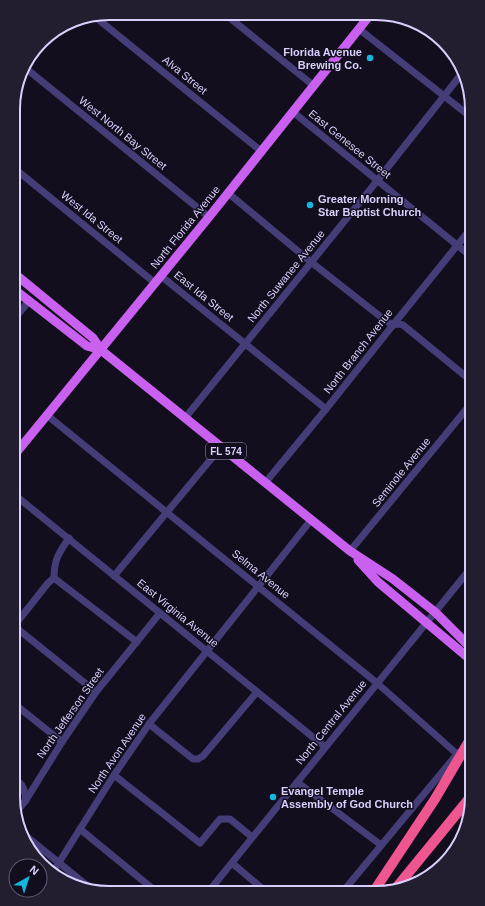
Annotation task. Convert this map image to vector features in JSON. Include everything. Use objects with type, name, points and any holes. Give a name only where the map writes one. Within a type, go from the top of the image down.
[{"type":"highway","points":[[377,886],[435,799],[465,748]]},
{"type":"highway","points":[[400,883],[465,804]]},
{"type":"main road","name":"North Florida Avenue","points":[[20,449],[314,86],[364,20]]},
{"type":"main road","name":"FL 574","points":[[20,278],[93,338],[101,350],[350,552],[378,582],[465,655]]},
{"type":"main road","name":"FL 574","points":[[20,294],[87,346],[101,350]]},
{"type":"main road","name":"FL 574","points":[[350,552],[394,579],[435,612],[465,642]]},
{"type":"street","points":[[232,20],[314,86]]},
{"type":"street","name":"Alva Street","points":[[100,21],[261,151]]},
{"type":"street","points":[[359,28],[465,112]]},
{"type":"street","name":"West North Bay Street","points":[[29,71],[209,217]]},
{"type":"street","name":"North Suwanee Avenue","points":[[185,418],[459,77]]},
{"type":"street","name":"East Genesee Street","points":[[293,112],[465,251]]},
{"type":"street","name":"West Ida Street","points":[[20,173],[158,279]]},
{"type":"street","points":[[228,193],[311,262],[386,321],[393,325],[398,324],[403,326],[465,376]]},
{"type":"street","name":"North Branch Avenue","points":[[265,483],[465,236]]},
{"type":"street","name":"East Ida Street","points":[[158,279],[245,344],[326,409]]},
{"type":"street","points":[[20,312],[29,301]]},
{"type":"street","name":"Seminole Avenue","points":[[350,552],[465,411]]},
{"type":"street","name":"Selma Avenue","points":[[48,416],[377,683],[457,754]]},
{"type":"street","points":[[114,576],[221,447]]},
{"type":"street","name":"East Virginia Avenue","points":[[20,499],[325,747]]},
{"type":"street","name":"North Avon Avenue","points":[[56,868],[114,774],[149,724],[312,520]]},
{"type":"street","points":[[54,578],[54,567],[58,556],[69,538]]},
{"type":"street","name":"North Central Avenue","points":[[213,886],[465,575]]},
{"type":"street","points":[[20,618],[48,583],[54,578]]},
{"type":"street","points":[[54,578],[137,642]]},
{"type":"street","name":"North Jefferson Street","points":[[21,807],[96,692],[160,613]]},
{"type":"street","points":[[20,631],[96,692]]},
{"type":"street","points":[[149,724],[193,759],[198,759],[203,756],[257,692]]},
{"type":"street","points":[[20,708],[62,742]]},
{"type":"street","points":[[347,886],[465,745]]},
{"type":"street","points":[[114,774],[200,843],[220,819],[230,819],[252,837]]},
{"type":"street","points":[[297,782],[381,845]]},
{"type":"street","points":[[20,783],[25,791],[26,800]]},
{"type":"street","points":[[80,829],[149,886]]},
{"type":"street","points":[[32,842],[83,882]]},
{"type":"street","points":[[232,863],[259,886]]},
{"type":"place","name":"Florida Avenue Brewing Co.","points":[[370,58]]},
{"type":"place","name":"Greater Morning Star Baptist Church","points":[[310,205]]},
{"type":"place","name":"Evangel Temple Assembly of God Church","points":[[273,797]]}]
